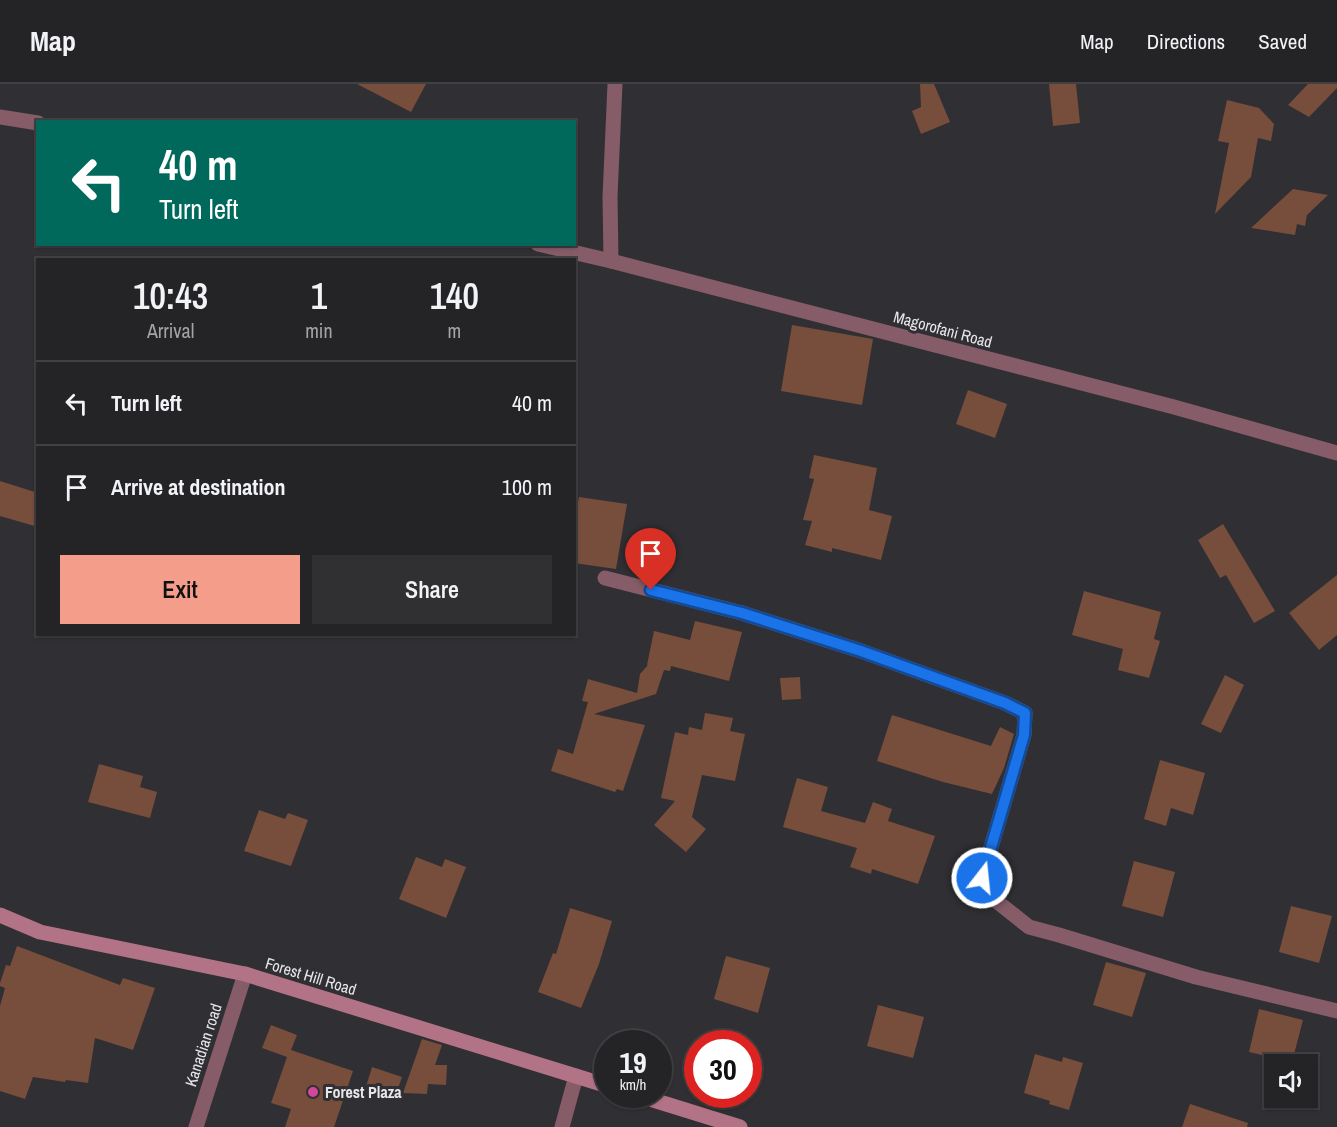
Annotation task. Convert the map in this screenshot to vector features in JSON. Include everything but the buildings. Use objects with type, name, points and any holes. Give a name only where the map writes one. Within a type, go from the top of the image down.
[{"type":"street","points":[[611,261],[609,197],[615,84]]},
{"type":"street","points":[[0,117],[36,123]]},
{"type":"street","name":"Magorofani Road","points":[[547,246],[1174,407],[1337,453]]},
{"type":"street","points":[[605,578],[742,613],[861,651],[1005,703],[1025,713],[1024,735],[982,878],[995,900],[1029,927],[1196,978],[1337,1011]]},
{"type":"street","name":"Forest Hill Road","points":[[0,915],[40,932],[245,974],[594,1082]]},
{"type":"street","name":"Kanadian road","points":[[196,1127],[245,974]]},
{"type":"street","points":[[562,1127],[576,1076]]},
{"type":"street","points":[[672,1106],[740,1127]]},
{"type":"place","name":"Forest Plaza","points":[[313,1092]]},
{"type":"route","points":[[651,590],[742,613],[861,651],[1005,703],[1025,713],[1024,735],[982,878]]}]
